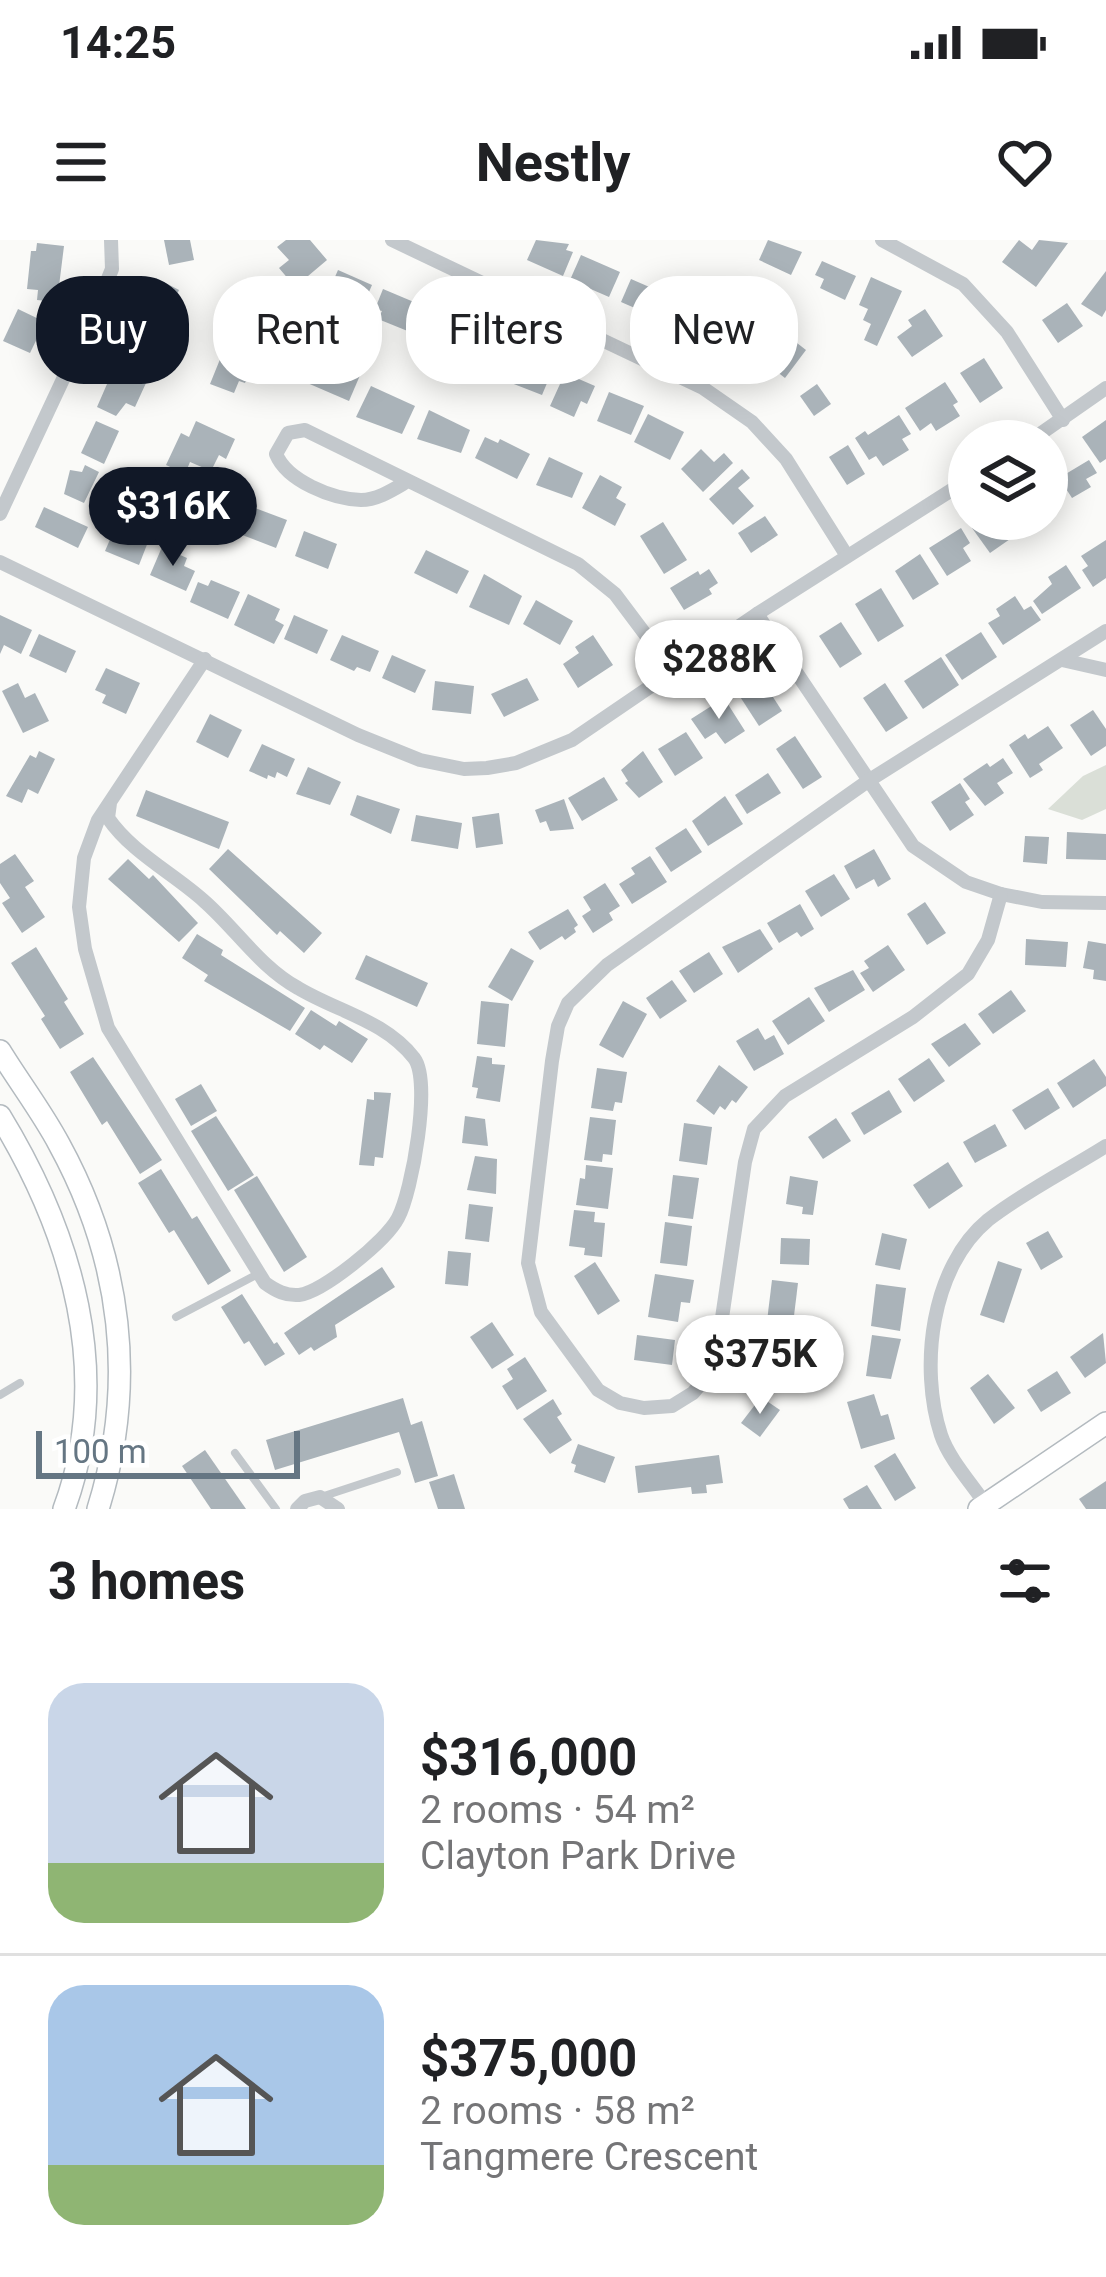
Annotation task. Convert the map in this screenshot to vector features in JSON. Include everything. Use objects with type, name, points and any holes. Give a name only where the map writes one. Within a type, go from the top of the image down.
[{"type":"main road","points":[[0,1051],[65,1156],[98,1229],[111,1275],[118,1321],[120,1415],[98,1509]]},
{"type":"main road","points":[[0,1116],[67,1252],[84,1334],[88,1400],[64,1509]]},
{"type":"main road","points":[[982,1507],[1106,1424]]},
{"type":"main road","points":[[50,1509],[83,1435]]},
{"type":"street","points":[[0,514],[112,269],[111,240]]},
{"type":"street","points":[[392,240],[703,388],[752,422],[786,459],[847,556]]},
{"type":"street","points":[[882,240],[963,284],[1006,332],[1063,420],[1106,388]]},
{"type":"street","points":[[408,481],[386,494],[362,500],[292,476],[276,454],[288,433],[305,430],[578,564],[615,594],[672,670]]},
{"type":"street","points":[[0,562],[358,735],[420,760],[464,769],[516,763],[572,740],[948,492]]},
{"type":"street","points":[[757,614],[913,846],[966,882],[1001,895],[1042,902],[1106,903]]},
{"type":"street","points":[[1001,895],[988,940],[968,974],[913,1017],[785,1096],[754,1129],[718,1345],[708,1375],[693,1393],[672,1406],[644,1408],[620,1403],[598,1390],[541,1312],[528,1263],[552,1061],[568,1004],[607,965],[868,781],[1106,631]]},
{"type":"street","points":[[110,803],[108,818],[123,840],[171,871],[256,955],[296,988],[374,1022],[417,1061],[424,1088],[400,1216],[380,1245],[304,1295],[275,1290],[260,1274],[108,1028],[85,949],[79,908],[84,858],[98,820],[205,659]]},
{"type":"street","points":[[1062,661],[1106,670]]},
{"type":"street","points":[[982,1507],[942,1441],[933,1403],[933,1345],[944,1281],[958,1252],[988,1221],[1106,1146]]},
{"type":"street","points":[[297,1509],[320,1497],[338,1509]]},
{"type":"lane","points":[[176,1317],[260,1274]]},
{"type":"lane","points":[[0,1396],[20,1383]]},
{"type":"lane","points":[[235,1454],[276,1509]]},
{"type":"lane","points":[[320,1497],[398,1472]]},
{"type":"shaded area","points":[[1106,765],[1106,809],[1082,820],[1048,809],[1083,776]]},
{"type":"building","points":[[164,240],[190,240],[194,260],[169,265]]},
{"type":"building","points":[[286,240],[310,240],[327,260],[308,276],[286,276],[279,268],[289,260],[277,247]]},
{"type":"building","points":[[536,240],[569,244],[566,250],[573,252],[563,276],[527,260]]},
{"type":"building","points":[[768,240],[802,252],[791,275],[759,260]]},
{"type":"building","points":[[1019,240],[1032,250],[1039,240],[1068,243],[1036,287],[1002,262]]},
{"type":"building","points":[[37,243],[64,246],[60,276],[36,276],[36,290],[27,289],[31,251],[36,251]]},
{"type":"building","points":[[581,255],[620,272],[609,297],[606,276],[572,276]]},
{"type":"building","points":[[822,261],[856,276],[845,300],[820,288],[824,279],[815,275]]},
{"type":"building","points":[[1106,271],[1106,310],[1102,317],[1081,304]]},
{"type":"building","points":[[871,277],[902,291],[877,346],[864,340],[871,324],[863,320],[868,309],[859,305]]},
{"type":"building","points":[[630,281],[630,306],[621,302]]},
{"type":"building","points":[[382,292],[406,299],[406,330],[382,321]]},
{"type":"building","points":[[1067,303],[1083,326],[1058,343],[1042,320]]},
{"type":"building","points":[[18,309],[36,318],[36,341],[30,353],[3,341]]},
{"type":"building","points":[[925,309],[943,336],[912,357],[897,337],[912,326],[908,320]]},
{"type":"building","points":[[984,358],[1003,388],[980,403],[960,373]]},
{"type":"building","points":[[213,377],[213,384],[238,384],[234,393],[210,384]]},
{"type":"building","points":[[945,382],[958,402],[953,405],[960,416],[936,431],[931,423],[920,431],[905,408]]},
{"type":"building","points":[[107,384],[146,384],[135,407],[126,403],[116,416],[97,407]]},
{"type":"building","points":[[310,384],[356,384],[349,401]]},
{"type":"building","points":[[514,384],[547,384],[542,395]]},
{"type":"building","points":[[560,384],[595,386],[574,417],[550,406]]},
{"type":"building","points":[[817,384],[831,404],[814,416],[800,396]]},
{"type":"building","points":[[371,386],[415,406],[402,434],[356,417]]},
{"type":"building","points":[[609,392],[644,406],[631,435],[597,421]]},
{"type":"building","points":[[429,410],[470,430],[461,453],[417,439]]},
{"type":"building","points":[[648,414],[684,432],[670,460],[634,442]]},
{"type":"building","points":[[899,415],[911,434],[902,439],[909,450],[883,466],[876,456],[869,460],[855,438]]},
{"type":"building","points":[[1106,420],[1106,459],[1100,463],[1082,437]]},
{"type":"building","points":[[96,421],[119,431],[104,464],[81,453]]},
{"type":"building","points":[[196,421],[235,439],[226,459],[219,455],[211,471],[190,462],[185,474],[166,465],[181,433],[189,437]]},
{"type":"building","points":[[485,437],[530,454],[517,479],[475,458]]},
{"type":"building","points":[[848,445],[865,474],[847,485],[829,457]]},
{"type":"building","points":[[701,449],[714,462],[724,453],[733,463],[703,492],[681,469]]},
{"type":"building","points":[[549,457],[583,473],[572,498],[536,485]]},
{"type":"building","points":[[1089,460],[1097,473],[1086,479],[1091,487],[1072,498],[1068,473]]},
{"type":"building","points":[[85,465],[99,472],[84,503],[64,494],[70,470],[82,472]]},
{"type":"building","points":[[742,469],[750,478],[738,488],[754,506],[733,525],[709,499]]},
{"type":"building","points":[[600,475],[622,487],[616,498],[626,504],[615,526],[582,508]]},
{"type":"building","points":[[247,505],[287,520],[276,548],[237,533]]},
{"type":"building","points":[[44,507],[88,527],[78,548],[35,527]]},
{"type":"building","points":[[765,516],[778,535],[751,553],[738,533]]},
{"type":"building","points":[[663,522],[687,560],[664,574],[640,536]]},
{"type":"building","points":[[115,528],[148,542],[139,565],[105,551]]},
{"type":"building","points":[[304,531],[337,544],[328,569],[295,556]]},
{"type":"building","points":[[948,536],[948,540],[968,540],[963,548],[971,561],[947,576],[929,548]]},
{"type":"building","points":[[981,540],[1009,540],[990,553]]},
{"type":"building","points":[[1106,540],[1106,578],[1093,587],[1082,570],[1088,566],[1081,556]]},
{"type":"building","points":[[162,547],[187,558],[184,566],[195,571],[186,591],[150,575]]},
{"type":"building","points":[[426,550],[469,571],[457,594],[414,573]]},
{"type":"building","points":[[920,554],[939,584],[913,600],[895,571]]},
{"type":"building","points":[[1066,565],[1081,588],[1042,614],[1033,601],[1052,584],[1048,577]]},
{"type":"building","points":[[709,569],[718,583],[709,589],[712,594],[684,610],[670,588]]},
{"type":"building","points":[[484,574],[522,596],[509,625],[469,607]]},
{"type":"building","points":[[211,580],[240,592],[228,619],[190,602],[198,582],[208,586]]},
{"type":"building","points":[[881,588],[904,626],[878,642],[855,604]]},
{"type":"building","points":[[248,594],[280,609],[275,620],[284,625],[274,644],[234,625]]},
{"type":"building","points":[[1015,596],[1024,610],[1031,606],[1041,620],[1003,645],[988,623],[1000,616],[996,609]]},
{"type":"building","points":[[536,600],[573,621],[560,645],[523,624]]},
{"type":"building","points":[[0,615],[32,630],[21,654],[4,645],[0,654]]},
{"type":"building","points":[[294,615],[328,630],[317,654],[284,639]]},
{"type":"building","points":[[841,622],[862,654],[840,668],[819,636]]},
{"type":"building","points":[[981,632],[997,657],[962,680],[945,655]]},
{"type":"building","points":[[39,634],[76,651],[66,673],[29,656]]},
{"type":"building","points":[[342,635],[379,651],[370,672],[357,667],[354,671],[330,660]]},
{"type":"building","points":[[593,635],[613,665],[578,688],[563,664],[579,653],[575,647]]},
{"type":"building","points":[[392,655],[426,670],[415,693],[382,678]]},
{"type":"building","points":[[941,657],[959,685],[923,709],[904,681]]},
{"type":"building","points":[[106,668],[140,683],[126,714],[102,703],[106,695],[95,690]]},
{"type":"building","points":[[760,677],[782,711],[759,726],[737,692]]},
{"type":"building","points":[[527,678],[539,700],[504,717],[491,694]]},
{"type":"building","points":[[435,681],[474,686],[471,714],[432,710]]},
{"type":"building","points":[[18,683],[25,698],[35,693],[49,721],[23,733],[2,691]]},
{"type":"building","points":[[885,683],[908,718],[886,732],[863,698]]},
{"type":"building","points":[[724,698],[745,731],[725,744],[716,732],[705,739],[691,719]]},
{"type":"building","points":[[1093,710],[1106,729],[1106,746],[1091,756],[1070,725]]},
{"type":"building","points":[[210,714],[242,730],[228,758],[196,742]]},
{"type":"building","points":[[1048,726],[1063,748],[1039,764],[1043,770],[1030,778],[1009,745]]},
{"type":"building","points":[[686,732],[703,758],[675,776],[658,749]]},
{"type":"building","points":[[795,736],[822,777],[803,789],[776,749]]},
{"type":"building","points":[[262,744],[295,759],[287,777],[277,772],[275,778],[268,775],[267,779],[249,771]]},
{"type":"building","points":[[39,751],[55,759],[38,794],[28,789],[22,803],[6,796],[30,755],[36,758]]},
{"type":"building","points":[[643,751],[663,782],[639,798],[625,783],[621,770]]},
{"type":"building","points":[[1003,758],[1013,773],[997,783],[1004,793],[985,806],[963,779]]},
{"type":"building","points":[[308,767],[341,782],[330,805],[296,794]]},
{"type":"building","points":[[768,773],[781,793],[747,814],[735,795]]},
{"type":"building","points":[[604,777],[618,800],[582,821],[568,798]]},
{"type":"building","points":[[960,783],[974,815],[950,831],[931,802]]},
{"type":"building","points":[[146,790],[229,822],[219,849],[136,816]]},
{"type":"building","points":[[357,795],[400,809],[391,834],[350,815]]},
{"type":"building","points":[[725,796],[743,824],[708,846],[692,821]]},
{"type":"building","points":[[564,799],[574,829],[550,831],[535,810]]},
{"type":"building","points":[[499,813],[503,844],[476,848],[472,817]]},
{"type":"building","points":[[416,815],[462,823],[458,849],[411,841]]},
{"type":"building","points":[[686,828],[702,852],[671,872],[655,848]]},
{"type":"building","points":[[1067,832],[1106,834],[1106,860],[1066,859]]},
{"type":"building","points":[[1025,836],[1049,837],[1047,864],[1023,862]]},
{"type":"building","points":[[228,849],[322,933],[304,953],[280,931],[277,935],[209,869]]},
{"type":"building","points":[[874,849],[891,879],[878,887],[874,879],[856,889],[844,866]]},
{"type":"building","points":[[15,854],[34,881],[25,887],[45,917],[22,933],[2,903],[10,898],[0,883],[0,864]]},
{"type":"building","points":[[650,856],[667,882],[632,904],[619,884],[635,874],[631,868]]},
{"type":"building","points":[[128,859],[149,879],[153,875],[198,923],[179,942],[108,879]]},
{"type":"building","points":[[834,874],[850,899],[821,917],[805,891]]},
{"type":"building","points":[[605,883],[620,906],[609,913],[613,920],[593,933],[582,916],[591,910],[583,897]]},
{"type":"building","points":[[925,902],[946,933],[927,945],[907,914]]},
{"type":"building","points":[[800,904],[814,929],[779,943],[767,923]]},
{"type":"building","points":[[568,909],[578,925],[576,932],[540,950],[528,932]]},
{"type":"building","points":[[760,929],[773,949],[738,973],[722,947]]},
{"type":"building","points":[[197,934],[223,950],[221,955],[305,1008],[290,1031],[204,981],[208,975],[182,958]]},
{"type":"building","points":[[1026,939],[1068,942],[1066,967],[1025,965]]},
{"type":"building","points":[[1088,941],[1106,944],[1106,981],[1093,979],[1094,970],[1083,968]]},
{"type":"building","points":[[888,945],[905,970],[873,992],[860,973],[869,968],[864,961]]},
{"type":"building","points":[[36,947],[84,1034],[60,1049],[11,963]]},
{"type":"building","points":[[511,948],[534,961],[512,1001],[488,987]]},
{"type":"building","points":[[709,952],[723,974],[694,993],[679,971]]},
{"type":"building","points":[[366,955],[428,983],[417,1007],[355,979]]},
{"type":"building","points":[[853,970],[865,990],[829,1012],[814,988]]},
{"type":"building","points":[[672,980],[687,1001],[660,1019],[646,998]]},
{"type":"building","points":[[1011,990],[1026,1011],[993,1034],[978,1014]]},
{"type":"building","points":[[809,997],[825,1021],[788,1045],[772,1021]]},
{"type":"building","points":[[481,1001],[509,1004],[505,1047],[477,1044]]},
{"type":"building","points":[[623,1001],[647,1014],[623,1058],[599,1045]]},
{"type":"building","points":[[311,1010],[368,1039],[352,1063],[295,1034]]},
{"type":"building","points":[[965,1023],[981,1044],[949,1067],[931,1044]]},
{"type":"building","points":[[758,1028],[765,1040],[774,1035],[784,1054],[754,1071],[736,1041]]},
{"type":"building","points":[[477,1056],[505,1065],[500,1102],[476,1098],[478,1088],[472,1087]]},
{"type":"building","points":[[93,1057],[162,1160],[140,1174],[107,1121],[102,1125],[70,1072]]},
{"type":"building","points":[[929,1058],[945,1081],[914,1102],[898,1079]]},
{"type":"building","points":[[1094,1059],[1106,1077],[1106,1086],[1073,1108],[1057,1083]]},
{"type":"building","points":[[719,1065],[748,1087],[736,1103],[732,1100],[725,1110],[720,1106],[714,1115],[696,1101]]},
{"type":"building","points":[[597,1068],[627,1072],[622,1103],[615,1102],[613,1111],[591,1108]]},
{"type":"building","points":[[201,1084],[217,1111],[191,1126],[175,1099]]},
{"type":"building","points":[[1048,1088],[1060,1108],[1025,1130],[1012,1110]]},
{"type":"building","points":[[889,1090],[902,1112],[864,1135],[851,1113]]},
{"type":"building","points":[[374,1092],[391,1093],[383,1158],[375,1157],[374,1166],[359,1165],[367,1099],[374,1100]]},
{"type":"building","points":[[216,1116],[254,1175],[228,1191],[191,1131]]},
{"type":"building","points":[[465,1116],[485,1119],[488,1146],[462,1143]]},
{"type":"building","points":[[590,1117],[616,1120],[612,1155],[603,1154],[602,1162],[584,1160]]},
{"type":"building","points":[[836,1118],[851,1141],[823,1159],[808,1137]]},
{"type":"building","points":[[684,1123],[712,1127],[707,1165],[679,1161]]},
{"type":"building","points":[[995,1124],[1007,1146],[975,1163],[963,1142]]},
{"type":"building","points":[[475,1156],[497,1159],[496,1194],[467,1190]]},
{"type":"building","points":[[948,1162],[963,1186],[929,1209],[913,1185]]},
{"type":"building","points":[[586,1165],[613,1168],[608,1209],[576,1205]]},
{"type":"building","points":[[161,1169],[231,1271],[208,1285],[138,1183]]},
{"type":"building","points":[[673,1175],[699,1178],[693,1219],[668,1216]]},
{"type":"building","points":[[257,1176],[307,1257],[284,1272],[234,1190]]},
{"type":"building","points":[[790,1176],[818,1181],[813,1215],[802,1214],[803,1207],[786,1204]]},
{"type":"building","points":[[469,1204],[493,1207],[489,1242],[465,1239]]},
{"type":"building","points":[[574,1210],[595,1212],[594,1222],[605,1223],[602,1257],[584,1255],[585,1248],[569,1246]]},
{"type":"building","points":[[665,1222],[692,1226],[687,1266],[660,1263]]},
{"type":"building","points":[[1048,1231],[1063,1257],[1041,1270],[1026,1243]]},
{"type":"building","points":[[882,1233],[907,1239],[900,1270],[875,1265]]},
{"type":"building","points":[[781,1238],[810,1239],[809,1265],[780,1264]]},
{"type":"building","points":[[448,1251],[471,1253],[468,1286],[445,1284]]},
{"type":"building","points":[[998,1261],[1022,1269],[1004,1323],[980,1315]]},
{"type":"building","points":[[595,1262],[620,1301],[598,1315],[574,1276]]},
{"type":"building","points":[[382,1267],[395,1287],[335,1325],[337,1337],[299,1355],[284,1333]]},
{"type":"building","points":[[655,1274],[694,1280],[690,1303],[681,1302],[678,1322],[648,1317]]},
{"type":"building","points":[[772,1280],[798,1283],[793,1324],[767,1321]]},
{"type":"building","points":[[876,1284],[906,1288],[900,1331],[871,1326]]},
{"type":"building","points":[[242,1294],[285,1354],[265,1366],[249,1341],[244,1344],[221,1307]]},
{"type":"building","points":[[492,1322],[514,1355],[492,1369],[470,1337]]},
{"type":"building","points":[[1103,1333],[1106,1363],[1085,1378],[1070,1357]]},
{"type":"building","points":[[637,1335],[675,1340],[672,1365],[634,1360]]},
{"type":"building","points":[[872,1335],[901,1339],[891,1379],[866,1376]]},
{"type":"building","points":[[763,1341],[787,1343],[784,1378],[760,1376]]},
{"type":"building","points":[[525,1357],[547,1391],[517,1410],[502,1386],[513,1379],[507,1369]]},
{"type":"building","points":[[1057,1371],[1071,1393],[1041,1412],[1027,1390]]},
{"type":"building","points":[[988,1374],[1015,1408],[994,1424],[970,1388]]},
{"type":"building","points":[[874,1394],[881,1416],[888,1414],[895,1439],[861,1449],[847,1402]]},
{"type":"building","points":[[761,1397],[780,1410],[760,1437],[741,1423]]},
{"type":"building","points":[[403,1398],[411,1425],[422,1421],[438,1476],[415,1483],[399,1432],[275,1470],[266,1440]]},
{"type":"building","points":[[553,1399],[562,1414],[557,1417],[572,1440],[550,1454],[523,1419]]},
{"type":"building","points":[[578,1444],[615,1457],[605,1483],[574,1472],[576,1465],[571,1463]]},
{"type":"building","points":[[205,1450],[246,1509],[211,1509],[182,1466]]},
{"type":"building","points":[[895,1453],[916,1488],[895,1501],[874,1466]]},
{"type":"building","points":[[719,1455],[723,1483],[706,1485],[707,1493],[692,1494],[691,1487],[638,1493],[635,1466]]},
{"type":"building","points":[[454,1474],[465,1509],[438,1509],[429,1482]]},
{"type":"building","points":[[1106,1481],[1106,1509],[1086,1509],[1079,1499]]},
{"type":"building","points":[[867,1485],[882,1509],[849,1509],[843,1499]]}]
